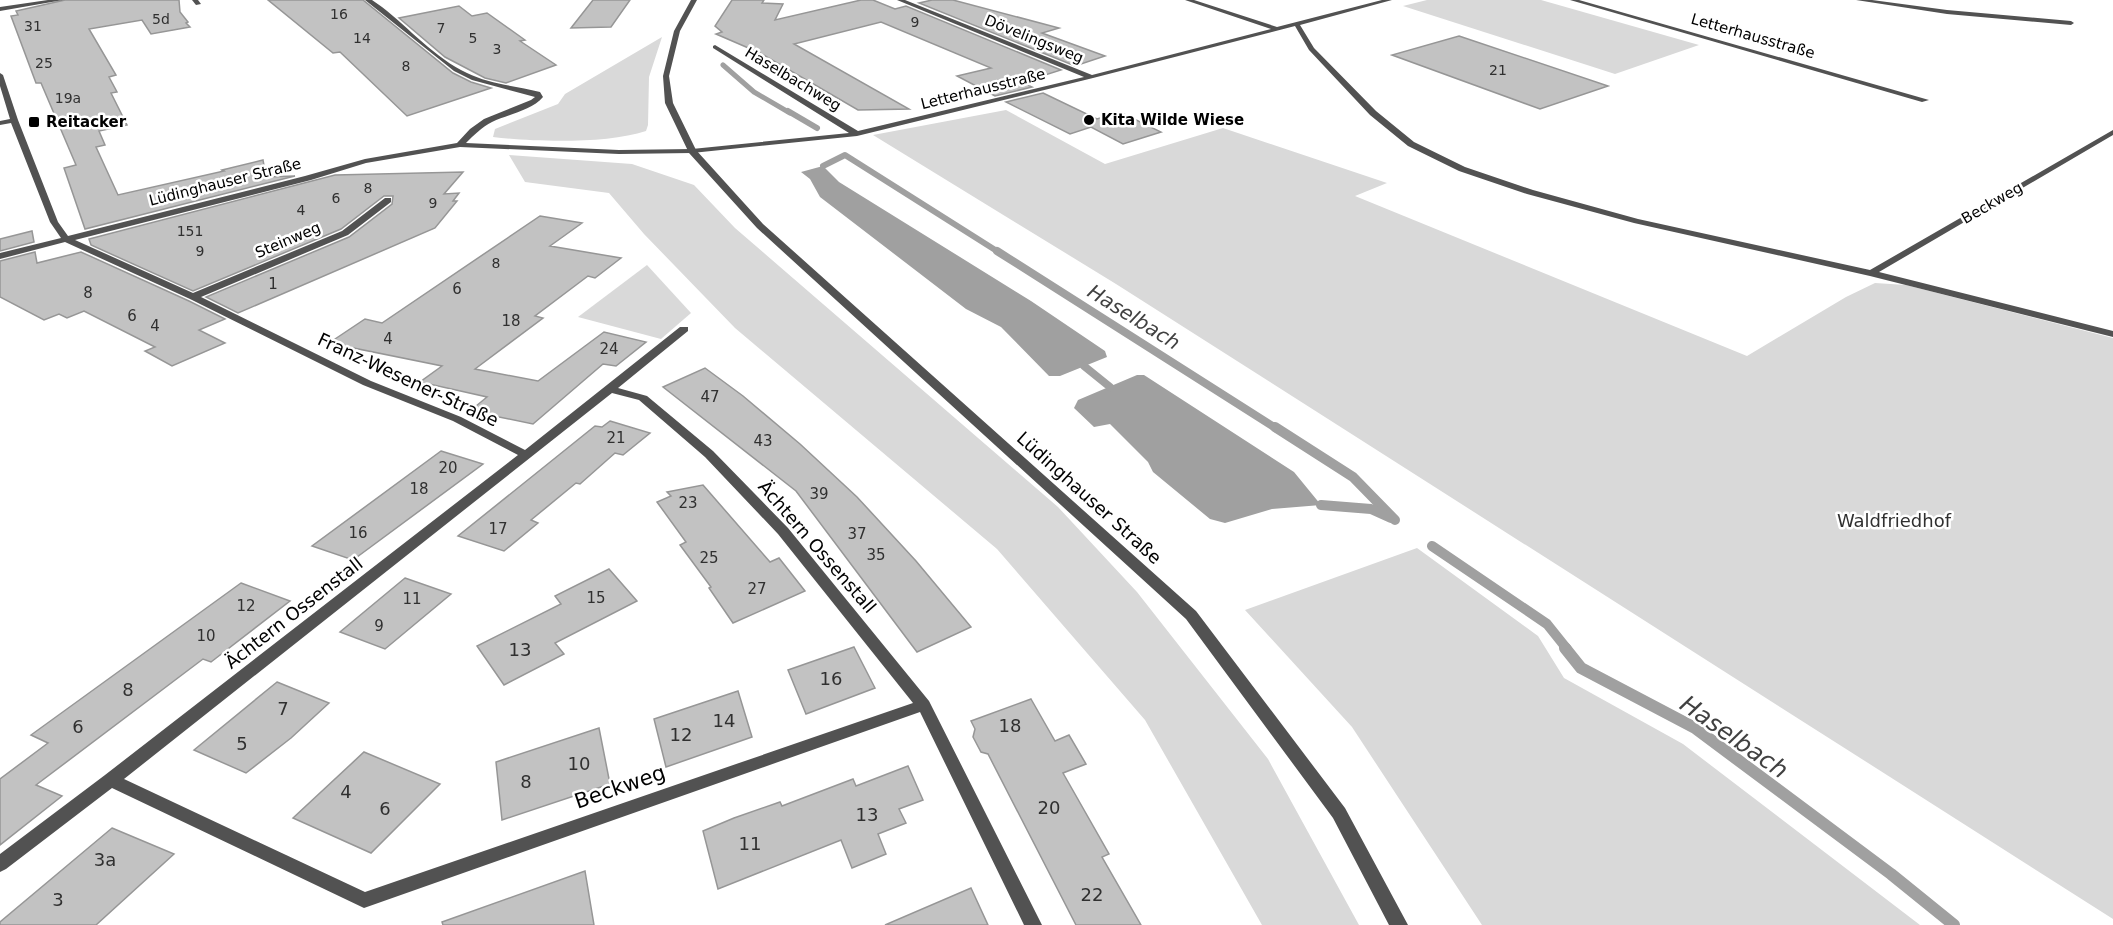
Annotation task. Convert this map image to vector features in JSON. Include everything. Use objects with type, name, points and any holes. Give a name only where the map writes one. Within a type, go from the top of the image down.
[{"type":"street","points":[[0,9],[60,0]]},
{"type":"street","points":[[368,0],[457,70],[477,80],[537,94],[539,97],[534,102],[487,121],[473,131],[460,145]]},
{"type":"street","name":"Lüdinghauser Straße","points":[[694,0],[677,31],[666,76],[669,103],[692,151],[760,226],[1191,615],[1339,813],[1398,925]]},
{"type":"street","name":"Dövelingsweg","points":[[900,0],[1091,77]]},
{"type":"street","points":[[1188,0],[1275,28]]},
{"type":"street","name":"Letterhausstraße","points":[[692,151],[857,134],[1091,77],[1389,0]]},
{"type":"street","name":"Letterhausstraße","points":[[1573,0],[1924,100]]},
{"type":"street","points":[[1859,0],[1947,12],[2072,23]]},
{"type":"street","points":[[1296,23],[1311,49],[1372,113],[1411,144],[1462,169],[1530,192],[1638,221],[1871,273],[2113,334]]},
{"type":"street","name":"Haselbachweg","points":[[715,47],[857,134]]},
{"type":"street","points":[[0,75],[14,120],[54,222],[66,238],[193,297]]},
{"type":"street","points":[[0,123],[14,120]]},
{"type":"street","name":"Beckweg","points":[[1871,273],[2113,132]]},
{"type":"street","name":"Lüdinghauser Straße","points":[[0,256],[309,178],[365,161],[460,145],[619,152],[692,151]]},
{"type":"street","name":"Steinweg","points":[[193,297],[345,232],[388,200]]},
{"type":"street","name":"Franz-Wesener-Straße","points":[[193,297],[367,383],[457,419],[526,455]]},
{"type":"street","name":"Ächtern Ossenstall","points":[[0,864],[111,780],[684,329]]},
{"type":"street","name":"Ächtern Ossenstall","points":[[610,389],[643,398],[709,454],[783,531],[924,705]]},
{"type":"street","points":[[924,705],[1033,925]]},
{"type":"street","name":"Beckweg","points":[[111,780],[364,900],[924,705]]},
{"type":"green space","points":[[1427,0],[1541,0],[1699,45],[1615,74],[1403,6]]},
{"type":"green space","points":[[662,37],[649,77],[646,131],[591,140],[549,141],[493,137],[495,129],[558,104],[565,94]]},
{"type":"green space","name":"Waldfriedhof","points":[[1006,110],[1105,164],[1223,128],[1387,183],[1355,196],[1747,356],[1846,297],[1875,283],[1906,285],[2113,338],[2113,919],[1116,284],[873,135]]},
{"type":"green space","points":[[509,155],[632,164],[694,185],[735,228],[1058,507],[1137,592],[1268,759],[1359,925],[1262,925],[1145,720],[997,549],[735,328],[644,234],[609,193],[525,182]]},
{"type":"green space","points":[[647,265],[691,313],[661,339],[578,317]]},
{"type":"green space","points":[[1417,548],[1538,636],[1564,678],[1683,744],[1920,925],[1482,925],[1352,727],[1245,610]]},
{"type":"shaded area","points":[[823,166],[839,182],[1031,301],[1105,351],[1107,357],[1060,376],[1049,376],[1001,327],[966,309],[820,197],[810,179],[801,172]]},
{"type":"shaded area","points":[[1137,375],[1144,375],[1294,472],[1321,505],[1272,509],[1225,523],[1210,519],[1153,472],[1148,462],[1110,424],[1094,427],[1074,408],[1078,400]]},
{"type":"building","points":[[65,0],[179,0],[180,12],[190,27],[151,34],[142,20],[89,29],[116,75],[109,77],[117,92],[111,93],[127,125],[99,131],[105,145],[96,147],[118,195],[263,160],[266,177],[295,176],[85,229],[64,168],[76,165],[41,83],[36,83],[11,16],[18,15],[16,11]]},
{"type":"building","points":[[268,0],[363,0],[453,73],[491,88],[407,116],[340,52],[333,53]]},
{"type":"building","points":[[593,0],[630,0],[611,27],[571,28]]},
{"type":"building","points":[[732,0],[764,0],[762,3],[783,4],[775,20],[861,0],[873,0],[895,9],[906,6],[1061,70],[1023,82],[1015,79],[1032,87],[995,96],[957,76],[991,68],[881,22],[794,44],[909,109],[858,110],[760,53],[716,34],[722,32],[715,26]]},
{"type":"building","points":[[932,0],[953,0],[1059,28],[1042,33],[1105,56],[1075,66],[919,3]]},
{"type":"building","points":[[459,6],[472,16],[487,13],[525,40],[520,41],[556,65],[506,83],[485,78],[445,57],[399,18]]},
{"type":"building","points":[[1459,36],[1608,86],[1540,109],[1392,55]]},
{"type":"building","name":"Kita Wilde Wiese","points":[[1043,93],[1097,119],[1120,112],[1161,132],[1123,144],[1091,127],[1070,134],[1006,102]]},
{"type":"building","points":[[463,172],[444,194],[459,193],[453,201],[457,201],[435,228],[238,313],[206,297],[349,237],[392,204],[393,196],[384,196],[341,229],[193,291],[91,245],[89,239],[335,175]]},
{"type":"building","points":[[540,216],[582,223],[550,246],[621,258],[595,278],[588,276],[535,316],[543,318],[475,369],[538,381],[604,332],[646,342],[616,366],[603,364],[533,424],[470,411],[487,397],[420,382],[442,366],[329,343],[365,319],[382,323]]},
{"type":"building","points":[[32,231],[34,242],[0,251],[0,239]]},
{"type":"building","points":[[35,252],[37,263],[81,252],[189,301],[225,319],[199,330],[225,343],[172,366],[145,351],[155,347],[84,311],[67,318],[59,314],[44,320],[0,297],[0,261]]},
{"type":"building","points":[[705,368],[743,396],[800,444],[857,497],[916,561],[971,627],[917,652],[796,491],[663,387]]},
{"type":"building","points":[[610,421],[650,433],[623,455],[615,453],[580,484],[576,483],[531,520],[538,523],[504,551],[458,536],[595,426],[602,427]]},
{"type":"building","points":[[441,451],[483,464],[353,560],[312,546]]},
{"type":"building","points":[[703,485],[770,562],[779,558],[805,591],[733,623],[709,588],[711,587],[680,545],[686,542],[657,502],[671,496],[667,492]]},
{"type":"building","points":[[609,569],[637,601],[555,643],[564,654],[504,685],[477,646],[561,604],[555,596]]},
{"type":"building","points":[[405,578],[451,594],[385,649],[340,632]]},
{"type":"building","points":[[241,583],[290,601],[211,662],[203,659],[36,785],[62,796],[0,845],[0,779],[48,743],[31,735]]},
{"type":"building","points":[[854,647],[875,688],[806,714],[788,670]]},
{"type":"building","points":[[277,682],[329,703],[291,738],[246,773],[194,750]]},
{"type":"building","points":[[738,691],[752,737],[666,767],[654,719]]},
{"type":"building","points":[[1031,699],[1055,741],[1069,735],[1086,764],[1063,773],[1109,854],[1102,857],[1141,925],[1076,925],[988,754],[981,752],[973,737],[975,729],[971,721]]},
{"type":"building","points":[[599,728],[610,784],[502,820],[496,762]]},
{"type":"building","points":[[364,752],[440,784],[371,853],[293,818]]},
{"type":"building","points":[[908,766],[923,800],[899,809],[906,823],[878,834],[886,854],[852,868],[841,840],[718,889],[703,831],[780,802],[782,806],[853,779],[856,786]]},
{"type":"building","points":[[112,828],[174,854],[96,925],[0,925],[0,922]]},
{"type":"building","points":[[585,871],[594,925],[443,925],[442,922]]},
{"type":"building","points":[[971,888],[988,925],[885,925]]},
{"type":"waterway","name":"Haselbach","points":[[723,65],[754,92],[790,113]]},
{"type":"waterway","name":"Haselbach","points":[[788,111],[817,128]]},
{"type":"waterway","name":"Haselbach","points":[[823,166],[845,155],[1000,253]]},
{"type":"waterway","name":"Haselbach","points":[[997,251],[1277,429]]},
{"type":"waterway","points":[[1084,366],[1110,387]]},
{"type":"waterway","name":"Haselbach","points":[[1275,427],[1353,477],[1395,520]]},
{"type":"waterway","points":[[1321,505],[1371,509],[1391,518]]},
{"type":"waterway","name":"Haselbach","points":[[1432,546],[1547,624],[1567,649]]},
{"type":"waterway","name":"Haselbach","points":[[1565,648],[1581,668],[1695,728],[1891,874],[1954,925]]},
{"type":"place","name":"Kita Wilde Wiese","points":[[1089,120]]},
{"type":"place","name":"Reitacker","points":[[34,122]]}]
